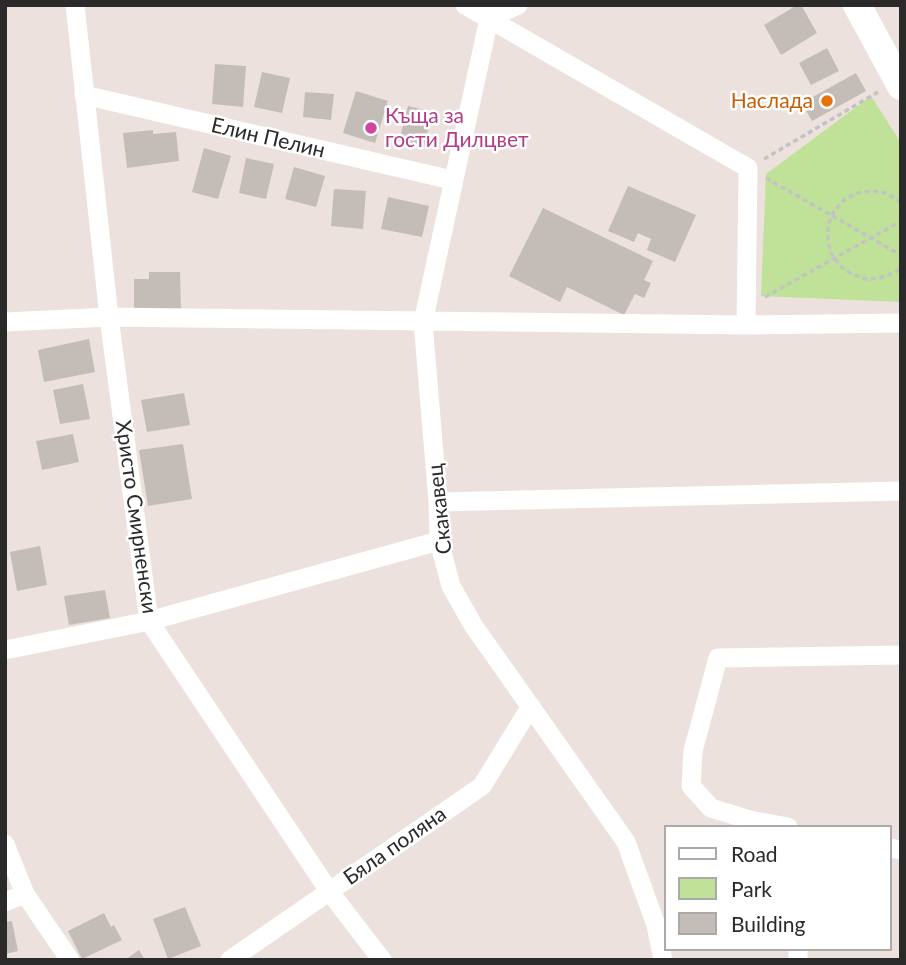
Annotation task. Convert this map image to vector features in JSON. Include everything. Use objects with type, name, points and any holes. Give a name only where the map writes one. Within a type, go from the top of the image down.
[{"type":"main road","points":[[856,5],[899,83]]},
{"type":"street","name":"Христо Смирненски","points":[[75,5],[109,317],[149,621],[329,891],[382,960]]},
{"type":"street","points":[[465,5],[491,12],[748,168],[746,317]]},
{"type":"street","points":[[491,12],[518,5]]},
{"type":"street","name":"Скакавец","points":[[491,12],[423,322],[439,541],[451,586],[473,625],[626,842],[656,925],[663,960]]},
{"type":"street","name":"Елин Пелин","points":[[84,95],[453,180]]},
{"type":"street","points":[[5,322],[109,317],[423,322],[746,317],[899,323]]},
{"type":"street","points":[[438,502],[901,491]]},
{"type":"street","points":[[5,650],[149,621],[439,541]]},
{"type":"street","points":[[777,825],[711,808],[691,786],[693,751],[718,658],[901,655]]},
{"type":"street","name":"Бяла поляна","points":[[230,960],[482,786],[531,706]]},
{"type":"street","points":[[5,844],[25,894],[70,960]]},
{"type":"street","points":[[5,902],[25,894]]},
{"type":"path","points":[[748,168],[899,83]]},
{"type":"path","points":[[748,168],[901,255]]},
{"type":"path","points":[[901,202],[886,193],[857,193],[844,200],[828,225],[828,240],[835,258],[840,266],[852,274],[866,279],[880,278],[901,268]]},
{"type":"path","points":[[746,317],[835,258],[901,221]]},
{"type":"green space","points":[[871,96],[901,143],[901,302],[761,296],[766,174]]},
{"type":"building","points":[[801,5],[817,33],[781,55],[764,25]]},
{"type":"building","points":[[827,48],[839,71],[811,85],[799,63]]},
{"type":"building","points":[[215,64],[246,66],[243,107],[212,104]]},
{"type":"building","points":[[262,72],[290,78],[282,113],[254,107]]},
{"type":"building","points":[[856,73],[866,91],[812,121],[802,103]]},
{"type":"building","points":[[356,91],[388,101],[375,143],[343,133]]},
{"type":"building","points":[[305,92],[334,94],[331,120],[303,117]]},
{"type":"building","points":[[408,106],[433,112],[424,147],[399,141]]},
{"type":"building","points":[[153,130],[153,134],[176,132],[179,161],[127,168],[123,133]]},
{"type":"building","points":[[204,148],[231,156],[218,199],[192,192]]},
{"type":"building","points":[[246,158],[274,164],[266,199],[239,193]]},
{"type":"building","points":[[294,167],[325,176],[316,207],[285,199]]},
{"type":"building","points":[[628,186],[696,215],[675,262],[647,250],[651,239],[638,233],[634,242],[608,231]]},
{"type":"building","points":[[334,189],[366,191],[363,229],[331,226]]},
{"type":"building","points":[[388,197],[429,206],[422,237],[381,229]]},
{"type":"building","points":[[543,208],[653,261],[644,280],[651,283],[644,298],[635,294],[624,315],[567,287],[560,302],[509,276]]},
{"type":"building","points":[[149,272],[180,272],[181,309],[134,309],[134,279],[149,279]]},
{"type":"building","points":[[89,339],[95,372],[44,382],[38,350]]},
{"type":"building","points":[[83,384],[90,419],[60,424],[53,390]]},
{"type":"building","points":[[184,393],[190,425],[147,432],[141,400]]},
{"type":"building","points":[[73,434],[79,462],[42,470],[36,441]]},
{"type":"building","points":[[183,444],[192,499],[148,506],[139,450]]},
{"type":"building","points":[[40,546],[47,585],[17,591],[10,552]]},
{"type":"building","points":[[105,590],[110,618],[69,625],[64,596]]},
{"type":"building","points":[[185,907],[201,946],[168,959],[153,919]]},
{"type":"building","points":[[104,913],[122,940],[82,959],[68,931]]},
{"type":"building","points":[[12,921],[18,951],[5,954],[5,922]]},
{"type":"building","points":[[139,950],[145,960],[125,960]]},
{"type":"place","name":"Наслада","points":[[827,101]]},
{"type":"place","name":"Къща за гости Дилцвет","points":[[371,128]]}]
